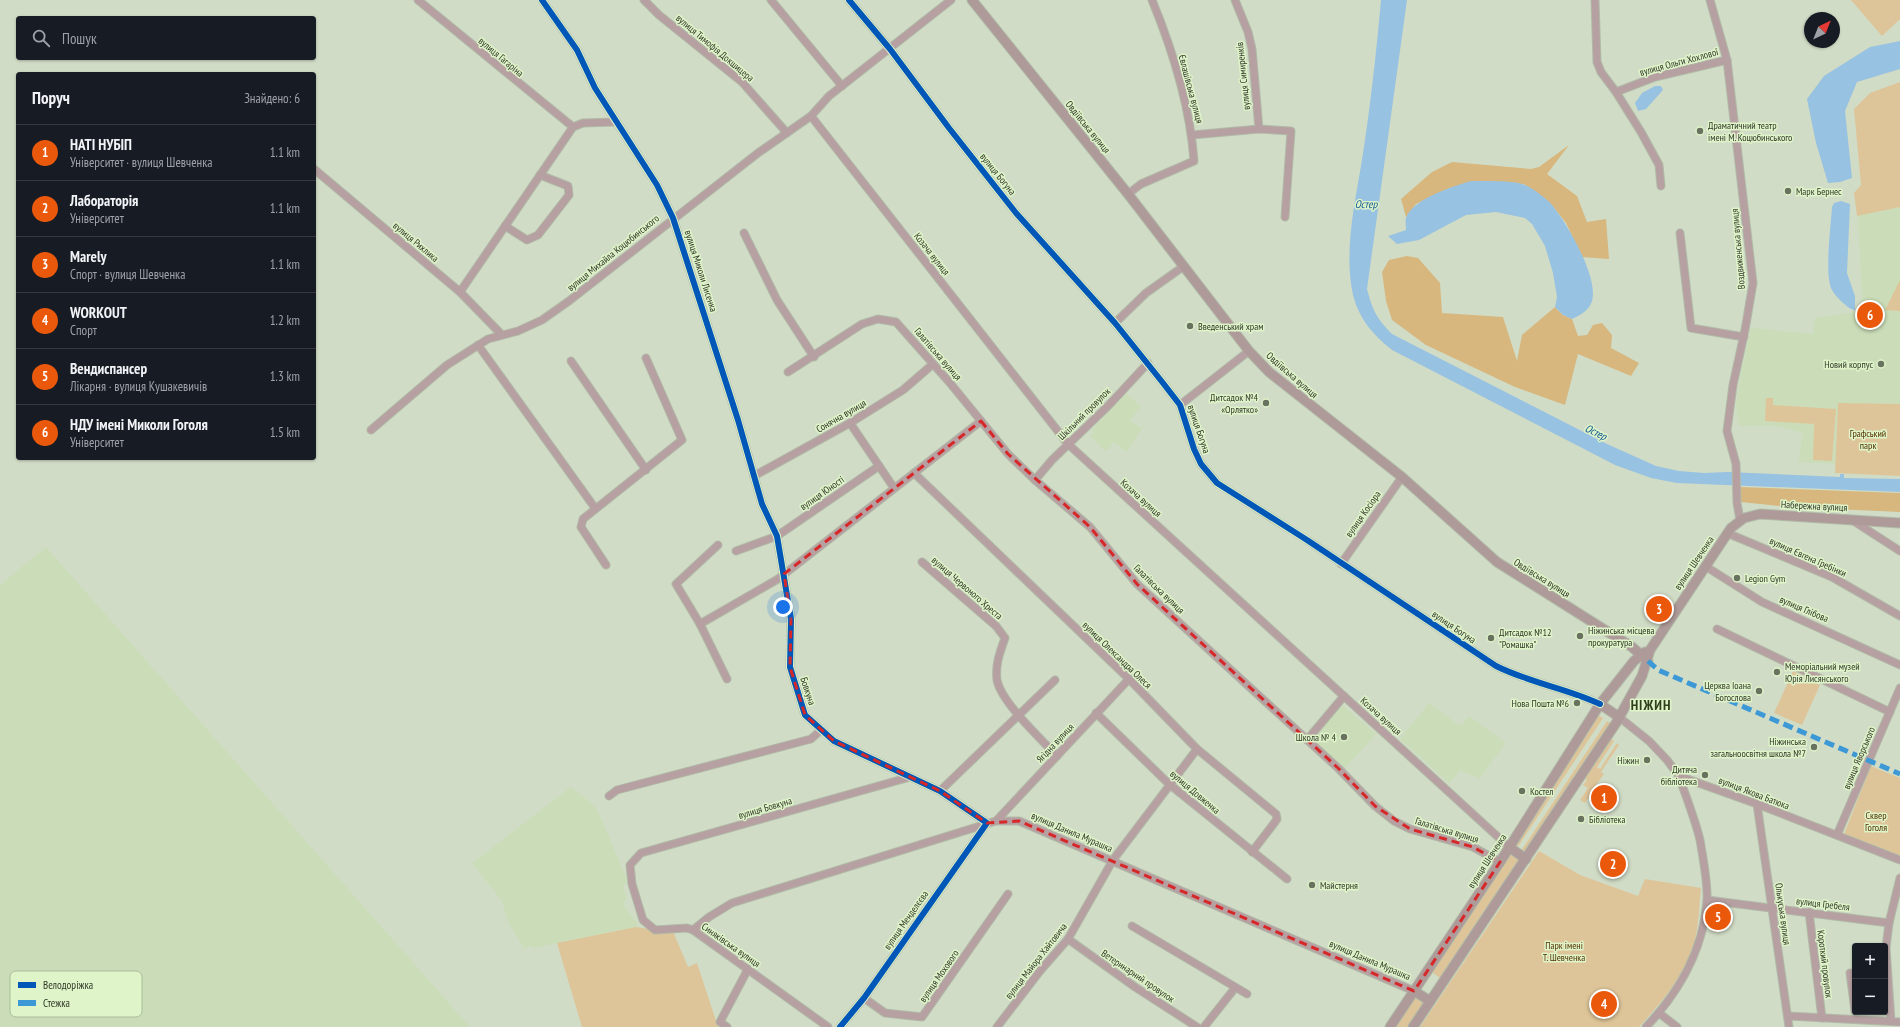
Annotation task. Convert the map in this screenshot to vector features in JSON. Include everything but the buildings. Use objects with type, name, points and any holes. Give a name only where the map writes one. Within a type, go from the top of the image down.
[{"type":"main road","name":"Овдіївська вулиця","points":[[972,0],[1128,194],[1249,352],[1279,381],[1402,477],[1502,566],[1632,647],[1648,661]]},
{"type":"main road","name":"Набережна вулиця","points":[[1729,531],[1740,520],[1760,514],[1900,523]]},
{"type":"main road","name":"вулиця Шевченка","points":[[1650,650],[1729,531]]},
{"type":"main road","points":[[1640,655],[1650,650]]},
{"type":"main road","points":[[1413,1027],[1619,717],[1642,676],[1648,661],[1650,650]]},
{"type":"main road","name":"вулиця Шевченка","points":[[1390,1027],[1500,862],[1600,704],[1640,655]]},
{"type":"main road","points":[[1600,704],[1619,717]]},
{"type":"main road","points":[[1509,847],[1526,859]]},
{"type":"main road","points":[[1414,990],[1430,1001]]},
{"type":"street","name":"вулиця Гагаріна","points":[[418,0],[573,127]]},
{"type":"street","name":"вулиця Миколи Лисенка","points":[[542,0],[577,50],[595,88],[657,185],[673,218],[762,504],[777,536],[784,574]]},
{"type":"street","name":"вулиця Тимофія Докшицера","points":[[644,0],[659,15],[742,82],[786,133]]},
{"type":"street","points":[[771,0],[842,86]]},
{"type":"street","name":"вулиця Богуна","points":[[849,0],[890,49],[949,128],[1016,213],[1148,362],[1180,404],[1194,449],[1201,464],[1217,483],[1247,504],[1308,540],[1341,564],[1496,666],[1519,678],[1574,693],[1600,704]]},
{"type":"street","name":"вулиця Михайла Коцюбинського","points":[[371,430],[447,365],[478,345],[501,334],[518,331],[542,320],[673,218],[786,133],[812,116],[829,96],[951,0]]},
{"type":"street","name":"Євлашівська вулиця","points":[[1128,194],[1141,184],[1194,160],[1192,135],[1183,94],[1162,23],[1152,0]]},
{"type":"street","name":"вулиця Симиренків","points":[[1235,0],[1248,32],[1252,49],[1259,129]]},
{"type":"street","points":[[1596,0],[1597,62],[1601,72],[1616,92],[1641,132],[1659,166],[1660,186]]},
{"type":"street","name":"Воздвиженська вулиця","points":[[1710,0],[1727,60],[1753,283],[1744,337],[1733,385],[1727,431],[1736,464],[1740,520]]},
{"type":"street","name":"вулиця Ольги Хохлової","points":[[1616,92],[1655,77],[1727,60]]},
{"type":"street","name":"Козача вулиця","points":[[812,116],[1068,444],[1509,847]]},
{"type":"street","points":[[460,292],[573,127],[583,123],[616,122]]},
{"type":"street","points":[[1192,135],[1259,129],[1291,131],[1285,217]]},
{"type":"street","name":"вулиця Рихлика","points":[[316,170],[460,292],[501,334]]},
{"type":"street","points":[[506,226],[527,240],[538,236],[569,195],[568,186],[540,175]]},
{"type":"street","points":[[744,233],[777,300],[814,356]]},
{"type":"street","points":[[1680,233],[1691,328],[1744,337]]},
{"type":"street","points":[[1115,323],[1146,293],[1184,266]]},
{"type":"street","name":"Галатівська вулиця","points":[[788,372],[862,324],[878,319],[896,322],[1008,454],[1035,480],[1090,527],[1137,584],[1307,740],[1375,806],[1394,821],[1416,832],[1473,847],[1500,862]]},
{"type":"street","points":[[478,345],[595,508]]},
{"type":"street","points":[[1180,404],[1249,352]]},
{"type":"street","points":[[606,565],[581,527],[582,519],[646,470],[682,440],[646,358]]},
{"type":"street","points":[[571,361],[646,470]]},
{"type":"street","name":"Шкільний провулок","points":[[1035,480],[1148,362]]},
{"type":"street","name":"Сонячна вулиця","points":[[754,476],[850,423],[903,390],[933,364]]},
{"type":"street","points":[[700,624],[778,579],[981,422]]},
{"type":"street","points":[[850,423],[894,488]]},
{"type":"street","name":"вулиця Юності","points":[[736,551],[777,536],[879,466]]},
{"type":"street","name":"вулиця Олександра Олеся","points":[[914,473],[1129,679],[1197,749],[1276,814],[1277,819],[1252,852]]},
{"type":"street","name":"вулиця Косіора","points":[[1341,564],[1402,477]]},
{"type":"street","points":[[1851,519],[1900,551]]},
{"type":"street","name":"вулиця Євгена Гребінки","points":[[1729,531],[1832,577],[1900,616]]},
{"type":"street","points":[[718,545],[676,584],[700,624],[728,678]]},
{"type":"street","name":"вулиця Червоного Хреста","points":[[922,562],[996,626],[1005,638],[998,656],[997,680],[1001,692],[1019,715],[1057,756]]},
{"type":"street","name":"вулиця Глібова","points":[[1705,566],[1762,602],[1900,665]]},
{"type":"street","name":"Бовкуна","points":[[784,574],[792,619],[790,667],[805,715],[834,741],[940,791],[986,824]]},
{"type":"street","points":[[1717,629],[1890,712]]},
{"type":"street","name":"Ягідна вулиця","points":[[996,820],[1129,679]]},
{"type":"street","points":[[940,791],[1055,680]]},
{"type":"street","name":"вулиця Яворського","points":[[1837,835],[1900,688]]},
{"type":"street","points":[[1307,740],[1344,696]]},
{"type":"street","name":"вулиця Довженка","points":[[1096,713],[1170,784],[1287,879]]},
{"type":"street","name":"вулиця Якова Батюка","points":[[1619,717],[1649,741],[1679,776],[1757,804],[1900,860]]},
{"type":"street","points":[[609,796],[617,790],[811,739],[821,730]]},
{"type":"street","name":"вулиця Майора Хайтовича","points":[[997,1027],[1040,972],[1068,940],[1113,860],[1197,749]]},
{"type":"street","points":[[1646,1027],[1659,1013],[1684,976],[1696,953],[1707,900],[1700,840],[1679,776]]},
{"type":"street","name":"вулиця Бовкуна","points":[[630,865],[642,852],[910,777]]},
{"type":"street","name":"Олькуська вулиця","points":[[1757,804],[1789,1027]]},
{"type":"street","name":"вулиця Данила Мурашка","points":[[693,930],[709,917],[732,903],[996,820],[1019,821],[1414,990]]},
{"type":"street","name":"вулиця Менделєєва","points":[[840,1027],[864,998],[986,824]]},
{"type":"street","name":"Синяківська вулиця","points":[[630,865],[632,884],[643,920],[655,930],[688,928],[693,930],[828,1027]]},
{"type":"street","points":[[1891,1021],[1886,956],[1889,923],[1900,878]]},
{"type":"street","name":"вулиця Мохового","points":[[864,998],[885,1012],[922,1017],[1008,894]]},
{"type":"street","name":"вулиця Гребеля","points":[[1707,900],[1889,923]]},
{"type":"street","name":"Короткий провулок","points":[[1809,912],[1822,1018]]},
{"type":"street","points":[[1132,926],[1247,994]]},
{"type":"street","name":"Ветеринарний провулок","points":[[1068,940],[1135,987],[1197,1027]]},
{"type":"street","points":[[727,1027],[718,1024],[748,969]]},
{"type":"street","points":[[1850,973],[1852,989]]},
{"type":"street","points":[[1204,1027],[1235,988]]},
{"type":"street","points":[[1659,1013],[1677,1027]]},
{"type":"street","points":[[1788,1016],[1822,1018],[1852,1014]]},
{"type":"street","points":[[1856,1015],[1864,1023],[1891,1021],[1900,1022]]},
{"type":"highlighted area","points":[[981,421],[1008,454],[1090,527],[1137,584],[1338,768],[1375,806],[1410,829],[1473,847],[1500,862],[1414,991],[1019,821],[987,823],[940,791],[834,741],[805,715],[790,667],[791,619],[784,574]]},
{"type":"shaded area","points":[[1569,145],[1547,174],[1577,196],[1587,222],[1606,219],[1609,259],[1582,257],[1566,223],[1551,204],[1524,184],[1452,187],[1416,204],[1406,217],[1401,199],[1432,172],[1452,162],[1531,169],[1539,167]]},
{"type":"shaded area","points":[[1900,165],[1900,462],[1838,464],[1798,462],[1803,433],[1775,426],[1739,426],[1736,405],[1741,372],[1751,328],[1813,334],[1815,318],[1863,311],[1856,190]]},
{"type":"shaded area","points":[[1407,256],[1418,258],[1440,283],[1442,313],[1503,317],[1517,361],[1522,335],[1555,307],[1563,315],[1572,319],[1578,336],[1587,335],[1593,325],[1602,323],[1612,335],[1611,348],[1639,363],[1631,376],[1578,354],[1565,405],[1515,387],[1426,345],[1392,320],[1386,301],[1382,272],[1389,260]]},
{"type":"shaded area","points":[[1126,393],[1141,407],[1130,420],[1142,429],[1126,452],[1114,442],[1108,450],[1104,450],[1088,434],[1091,436],[1094,433],[1092,430]]},
{"type":"shaded area","points":[[1740,487],[1900,493],[1900,512],[1789,507],[1740,502]]},
{"type":"shaded area","points":[[46,547],[470,1027],[0,1027],[0,585]]},
{"type":"shaded area","points":[[1429,703],[1458,725],[1462,725],[1469,716],[1506,743],[1480,778],[1460,771],[1449,783],[1400,739]]},
{"type":"shaded area","name":"Школа № 4","points":[[1341,704],[1376,734],[1345,768],[1312,740]]},
{"type":"shaded area","points":[[571,787],[596,807],[628,881],[623,886],[627,899],[622,903],[638,924],[636,927],[533,948],[531,945],[525,949],[509,924],[502,901],[472,863]]},
{"type":"green space","points":[[1851,0],[1900,0],[1900,19],[1882,36]]},
{"type":"green space","points":[[1900,82],[1900,207],[1857,216],[1854,193],[1861,185],[1854,109],[1870,93]]},
{"type":"green space","points":[[1900,280],[1900,311],[1885,310]]},
{"type":"green space","points":[[1766,398],[1773,398],[1773,405],[1836,409],[1832,461],[1813,460],[1814,424],[1765,421]]},
{"type":"green space","name":"Графський парк","points":[[1838,403],[1900,404],[1900,476],[1835,473]]},
{"type":"green space","points":[[1793,671],[1820,685],[1802,725],[1774,713]]},
{"type":"green space","points":[[1598,715],[1603,718],[1517,848],[1512,845]]},
{"type":"green space","points":[[1607,721],[1612,724],[1526,854],[1521,851]]},
{"type":"green space","points":[[1611,739],[1614,741],[1597,767],[1600,769],[1617,743],[1619,745],[1601,772],[1604,774],[1590,793],[1591,794],[1585,803],[1580,800],[1588,788],[1583,785],[1587,780],[1585,779]]},
{"type":"green space","name":"Сквер Гоголя","points":[[1871,766],[1900,778],[1900,856],[1844,834]]},
{"type":"green space","name":"Парк імені Т. Шевченка","points":[[1539,851],[1580,875],[1638,896],[1645,879],[1701,888],[1698,923],[1694,943],[1684,967],[1671,988],[1639,1027],[1420,1027]]},
{"type":"green space","points":[[1509,852],[1521,861],[1442,979],[1430,971]]},
{"type":"green space","points":[[636,927],[655,930],[672,929],[688,967],[697,963],[718,1027],[582,1027],[557,943]]},
{"type":"green space","points":[[1414,995],[1426,1002],[1410,1027],[1393,1027]]},
{"type":"water","name":"Остер","points":[[1381,0],[1407,0],[1367,289],[1376,313],[1382,323],[1392,334],[1607,444],[1656,466],[1679,471],[1704,473],[1728,472],[1840,477],[1840,474],[1844,474],[1844,478],[1900,479],[1900,492],[1677,483],[1651,478],[1615,465],[1392,350],[1379,338],[1368,326],[1359,312],[1353,295],[1349,263],[1351,230],[1370,104]]},
{"type":"water","points":[[1900,41],[1900,69],[1857,82],[1845,111],[1852,178],[1840,182],[1828,183],[1816,143],[1807,99],[1824,76],[1870,47]]},
{"type":"water","points":[[1655,86],[1661,86],[1663,90],[1646,109],[1638,111],[1635,103],[1642,93]]},
{"type":"water","points":[[1471,181],[1521,183],[1547,199],[1566,224],[1580,251],[1591,279],[1593,291],[1592,301],[1586,310],[1572,319],[1563,315],[1555,307],[1557,297],[1553,273],[1545,246],[1532,224],[1525,218],[1496,212],[1466,215],[1419,240],[1397,244],[1388,236],[1406,230],[1406,219],[1410,211],[1425,199],[1434,194]]},
{"type":"water","points":[[1841,201],[1850,204],[1847,273],[1855,296],[1855,310],[1848,307],[1834,293],[1828,274],[1829,237],[1832,207],[1834,203]]},
{"type":"marked path","points":[[1648,661],[1658,670],[1900,774]]},
{"type":"cycle path","points":[[542,0],[577,50],[595,88],[657,185],[673,218],[738,420],[762,504],[777,536],[791,619],[790,667],[805,715],[834,741],[940,791],[987,823],[864,998],[840,1027]]},
{"type":"cycle path","points":[[849,0],[890,49],[949,128],[1016,213],[1115,323],[1180,405],[1194,449],[1201,464],[1217,483],[1307,540],[1496,666],[1522,677],[1587,698],[1600,704]]},
{"type":"place","name":"Драматичний театр імені М. Коцюбинського","points":[[1700,131]]},
{"type":"place","name":"Марк Бернес","points":[[1788,191]]},
{"type":"place","name":"НДУ імені Миколи Гоголя","points":[[1870,315]]},
{"type":"place","name":"Введенський храм","points":[[1190,326]]},
{"type":"place","name":"Новий корпус","points":[[1881,364]]},
{"type":"place","name":"Дитсадок №4 «Орлятко»","points":[[1266,403]]},
{"type":"place","name":"Legion Gym","points":[[1737,578]]},
{"type":"place","name":"Marely","points":[[1659,609]]},
{"type":"place","name":"Ніжинська місцева прокуратура","points":[[1580,636]]},
{"type":"place","name":"Дитсадок №12 \"Ромашка\"","points":[[1491,638]]},
{"type":"place","name":"Меморіальний музей Юрія Лисянського","points":[[1777,672]]},
{"type":"place","name":"Церква Іоана Богослова","points":[[1759,691]]},
{"type":"place","name":"Нова Пошта №6","points":[[1577,703]]},
{"type":"place","name":"Школа № 4","points":[[1344,737]]},
{"type":"place","name":"Ніжинська загальноосвітня школа №7","points":[[1814,747]]},
{"type":"place","name":"Ніжин","points":[[1647,760]]},
{"type":"place","name":"Дитяча бібліотека","points":[[1705,775]]},
{"type":"place","name":"Костел","points":[[1522,791]]},
{"type":"place","name":"НАТІ НУБІП","points":[[1604,798]]},
{"type":"place","name":"Бібліотека","points":[[1581,819]]},
{"type":"place","name":"Лабораторія","points":[[1613,864]]},
{"type":"place","name":"Майстерня","points":[[1312,885]]},
{"type":"place","name":"Вендиспансер","points":[[1718,917]]},
{"type":"place","name":"WORKOUT","points":[[1604,1004]]},
{"type":"district","name":"НІЖИН","points":[[1651,705]]}]
